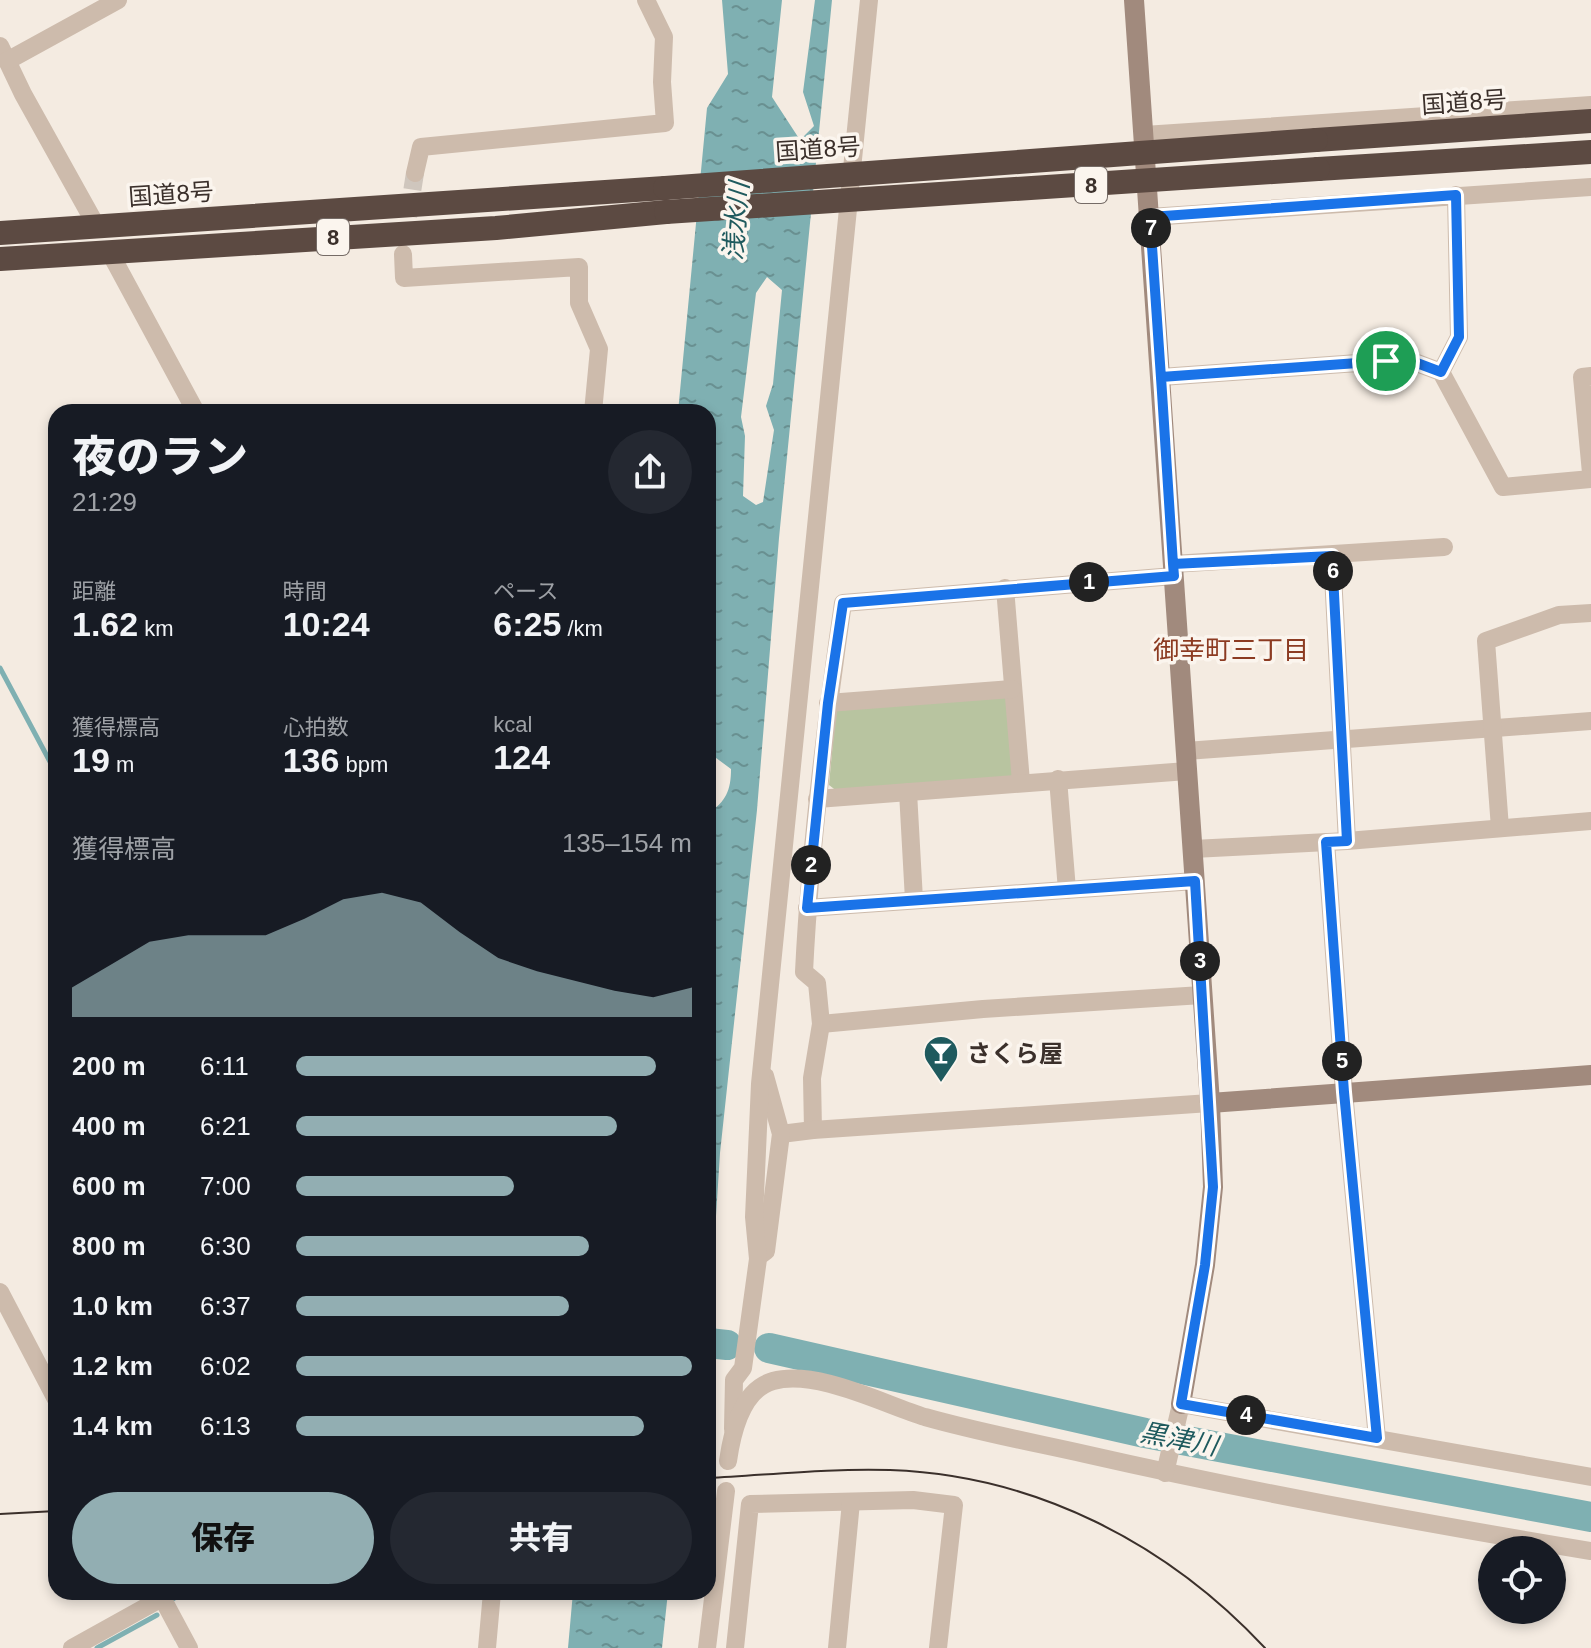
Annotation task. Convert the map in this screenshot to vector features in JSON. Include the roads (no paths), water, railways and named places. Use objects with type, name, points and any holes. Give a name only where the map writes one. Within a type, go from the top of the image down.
[{"type":"highway","name":"国道8号","points":[[0,259],[496,228],[666,200],[1316,140],[1591,121]]},
{"type":"highway","name":"国道8号","points":[[0,233],[1318,169],[1591,152]]},
{"type":"street","points":[[97,227],[4,54],[118,0]]},
{"type":"street","points":[[415,173],[421,147],[665,123],[662,82],[664,37],[646,0]]},
{"type":"street","points":[[728,1461],[733,1429],[734,1380],[743,1368],[758,1259],[754,1217],[762,1064],[869,0]]},
{"type":"street","points":[[1134,0],[1210,1103],[1213,1187],[1205,1265],[1181,1404],[1165,1473]]},
{"type":"street","points":[[1144,135],[1591,105]]},
{"type":"street","points":[[1150,217],[1591,187]]},
{"type":"street","points":[[1441,372],[1459,337],[1456,195]]},
{"type":"street","points":[[109,251],[192,404]]},
{"type":"street","points":[[403,254],[404,278],[579,267],[579,303],[599,349],[594,404]]},
{"type":"street","points":[[1161,377],[1386,361],[1417,363],[1441,372],[1503,487],[1591,479]]},
{"type":"street","points":[[1591,376],[1582,377],[1591,473]]},
{"type":"street","points":[[813,1130],[812,1078],[821,1024],[817,983],[804,972],[807,908],[828,703],[843,603],[1444,547]]},
{"type":"street","points":[[1332,556],[1347,841]]},
{"type":"street","points":[[1005,588],[1021,782]]},
{"type":"street","points":[[1500,828],[1486,641],[1559,615],[1591,613]]},
{"type":"street","points":[[828,703],[1012,689]]},
{"type":"street","points":[[817,799],[1058,779],[1341,738],[1591,721]]},
{"type":"street","points":[[1058,779],[1067,890]]},
{"type":"street","points":[[908,792],[914,900]]},
{"type":"street","points":[[1193,849],[1347,841],[1591,821]]},
{"type":"street","points":[[1326,842],[1344,1092],[1377,1438]]},
{"type":"street","points":[[807,908],[1195,881]]},
{"type":"street","points":[[821,1024],[983,1009],[1202,995]]},
{"type":"street","points":[[758,1259],[766,1251],[781,1134],[762,1064]]},
{"type":"street","points":[[781,1134],[1591,1075]]},
{"type":"street","points":[[0,1292],[48,1384]]},
{"type":"street","points":[[733,1429],[748,1400],[773,1381],[829,1383],[977,1431],[1165,1473],[1379,1515],[1591,1551]]},
{"type":"street","points":[[1181,1404],[1591,1477]]},
{"type":"street","points":[[716,1574],[726,1491]]},
{"type":"street","points":[[735,1648],[750,1504],[913,1500],[954,1505],[938,1648]]},
{"type":"street","points":[[837,1648],[851,1502]]},
{"type":"street","points":[[72,1648],[153,1600]]},
{"type":"street","points":[[164,1600],[189,1648]]},
{"type":"street","points":[[487,1648],[491,1600]]},
{"type":"street","points":[[707,1648],[713,1600]]},
{"type":"water","name":"浅水川","points":[[722,0],[782,0],[772,97],[800,140],[814,126],[803,92],[815,0],[832,0],[716,1216],[716,806],[726,795],[731,769],[716,758],[716,404],[679,404],[707,108],[728,74]],"holes":[[[767,277],[782,290],[773,384],[766,406],[774,430],[763,502],[756,505],[743,496],[745,436],[741,417],[756,293]]]},
{"type":"water","points":[[572,1600],[667,1600],[662,1648],[568,1648]]},
{"type":"waterway","points":[[0,668],[48,758]]},
{"type":"waterway","name":"黒津川","points":[[716,1344],[727,1345]]},
{"type":"waterway","name":"黒津川","points":[[769,1348],[1145,1433],[1591,1517]]},
{"type":"waterway","points":[[97,1648],[157,1615]]},
{"type":"tunnel","points":[[404,243],[415,173]]},
{"type":"tram line","points":[[716,1478],[890,1470],[944,1475],[996,1485],[1047,1501],[1142,1547],[1227,1610],[1265,1648]]},
{"type":"tram line","points":[[0,1514],[48,1511]]},
{"type":"place","name":"さくら屋","points":[[941,1084]]},
{"type":"district","name":"御幸町三丁目","points":[[1231,650]]}]
